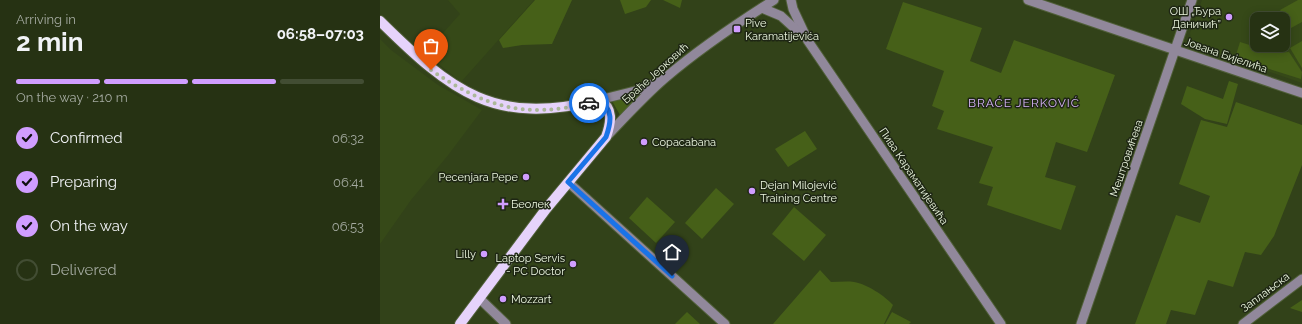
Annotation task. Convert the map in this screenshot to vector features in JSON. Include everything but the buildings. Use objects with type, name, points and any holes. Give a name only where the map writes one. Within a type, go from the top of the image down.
[{"type":"main road","points":[[380,21],[431,70],[447,81],[486,102],[512,108],[541,110],[572,106],[598,100],[606,106],[610,114],[610,123],[606,137]]},
{"type":"main road","name":"Браће Јерковић","points":[[460,324],[568,182],[606,137]]},
{"type":"street","name":"Браће Јерковић","points":[[606,137],[664,79],[699,50],[774,0]]},
{"type":"street","name":"Пива Караматијевића","points":[[790,0],[792,9],[808,41],[1000,324]]},
{"type":"street","name":"Јована Бијелића","points":[[1028,0],[1302,93]]},
{"type":"street","name":"Мештровићева","points":[[1081,324],[1192,0]]},
{"type":"street","name":"Пива Караматијевића","points":[[762,8],[781,16],[808,41]]},
{"type":"street","points":[[598,100],[638,90],[664,79]]},
{"type":"street","points":[[568,182],[725,324]]},
{"type":"street","name":"Заплањска","points":[[1243,324],[1302,279]]},
{"type":"street","points":[[479,298],[506,324]]},
{"type":"shaded area","points":[[448,0],[534,0],[461,82],[425,53],[460,14]]},
{"type":"shaded area","points":[[535,0],[572,0],[552,44],[522,45],[503,48],[499,40]]},
{"type":"shaded area","points":[[620,0],[651,0],[646,7],[625,14]]},
{"type":"shaded area","points":[[663,0],[682,0],[680,8]]},
{"type":"shaded area","points":[[1202,0],[1302,0],[1302,83],[1192,45],[1190,33]]},
{"type":"shaded area","points":[[1298,0],[1302,0],[1302,22],[1291,28],[1290,12],[1281,12],[1280,10]]},
{"type":"shaded area","points":[[903,2],[982,28],[970,61],[1001,73],[1014,40],[1115,75],[1087,152],[1056,142],[1045,177],[1076,186],[1061,230],[987,205],[993,187],[979,183],[993,147],[937,129],[944,111],[932,106],[944,71],[886,49]]},
{"type":"shaded area","points":[[380,39],[391,50],[438,85],[482,110],[449,154],[411,200],[380,244]]},
{"type":"shaded area","points":[[1302,41],[1302,68],[1290,48]]},
{"type":"shaded area","points":[[1240,42],[1250,45],[1250,52],[1289,52],[1302,72],[1301,79],[1235,58]]},
{"type":"shaded area","points":[[1229,81],[1238,84],[1227,124],[1205,119],[1181,104],[1187,86],[1223,99]]},
{"type":"shaded area","points":[[646,90],[620,115],[612,101]]},
{"type":"shaded area","points":[[1236,102],[1302,125],[1302,165],[1274,236],[1261,255],[1245,252],[1233,287],[1208,280],[1195,315],[1171,310],[1166,324],[1135,324],[1176,215],[1200,223],[1210,196],[1179,184],[1201,120],[1227,127]]},
{"type":"shaded area","points":[[805,131],[817,149],[788,167],[775,149]]},
{"type":"shaded area","points":[[716,188],[734,204],[702,239],[685,223]]},
{"type":"shaded area","points":[[647,197],[675,222],[656,243],[629,218]]},
{"type":"shaded area","points":[[794,207],[826,235],[804,261],[772,234]]},
{"type":"shaded area","points":[[820,270],[831,282],[859,283],[885,298],[893,305],[884,324],[773,324]]},
{"type":"shaded area","points":[[1302,300],[1302,312],[1290,308]]},
{"type":"shaded area","points":[[687,312],[700,324],[675,324]]},
{"type":"shaded area","points":[[892,312],[911,322],[909,324],[885,324]]},
{"type":"way so far","points":[[431,70],[447,81],[480,99],[502,106],[541,110],[589,103]]},
{"type":"place","name":"ОШ „Ђура Даничић”","points":[[1229,17]]},
{"type":"place","name":"Pive Karamatijevića","points":[[737,29]]},
{"type":"place","name":"Copacabana","points":[[644,142]]},
{"type":"place","name":"Pecenjara Pepe","points":[[526,177]]},
{"type":"place","name":"Dejan Milojević Training Centre","points":[[752,191]]},
{"type":"place","name":"Беолек","points":[[503,204]]},
{"type":"place","name":"Lilly","points":[[484,254]]},
{"type":"place","name":"Laptop Servis - PC Doctor","points":[[573,264]]},
{"type":"place","name":"Mozzart","points":[[503,299]]},
{"type":"district","name":"BRAĆE JERKOVIĆ","points":[[1024,103]]},
{"type":"route","points":[[589,103],[598,100],[604,103],[609,109],[611,119],[610,128],[606,137],[568,182],[672,276]]}]
